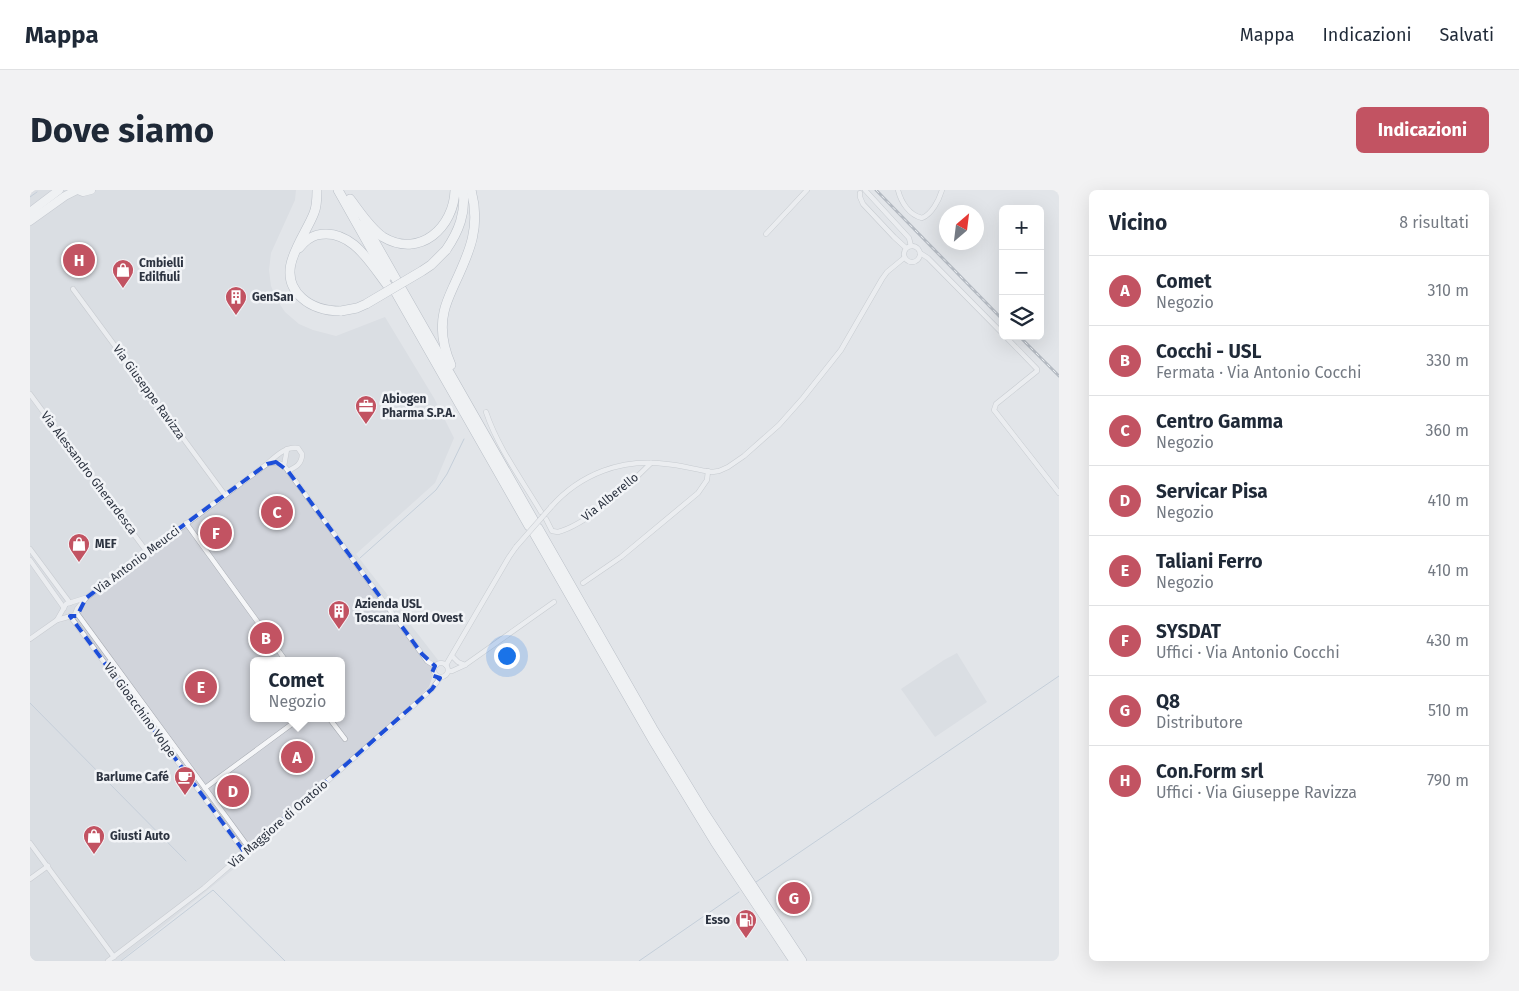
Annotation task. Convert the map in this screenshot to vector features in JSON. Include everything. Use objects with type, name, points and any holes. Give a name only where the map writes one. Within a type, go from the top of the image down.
[{"type":"highway","points":[[317,190],[315,210],[292,259],[291,280],[294,289],[299,295],[315,306],[326,310],[341,311],[366,304],[422,271],[440,257],[457,232],[463,217],[463,190]]},
{"type":"highway","points":[[338,190],[394,287],[468,404],[657,749],[715,842],[794,961]]},
{"type":"highway","points":[[345,190],[403,304],[653,729],[700,806],[802,961]]},
{"type":"highway","points":[[350,199],[367,221],[382,236],[396,242],[410,244],[429,238],[444,225],[453,206],[455,190]]},
{"type":"highway","points":[[468,404],[447,357],[442,328],[448,298],[468,256],[475,229],[475,209],[471,190]]},
{"type":"highway","points":[[292,259],[304,242],[313,236],[322,234],[340,236],[356,247],[394,287]]},
{"type":"main road","points":[[30,212],[59,190]]},
{"type":"main road","points":[[30,221],[65,196],[77,190],[84,192],[91,190]]},
{"type":"street","points":[[766,234],[807,190]]},
{"type":"street","points":[[898,190],[904,204],[914,215],[922,218],[936,204],[942,190]]},
{"type":"street","points":[[920,253],[918,260],[913,263],[908,262],[904,258],[903,253],[909,247],[909,238],[863,191],[860,198],[863,204],[899,242],[909,247],[918,249],[999,330]]},
{"type":"street","points":[[446,665],[509,557],[551,507],[572,487],[594,474],[621,465],[665,463],[708,471],[719,471],[733,464],[779,425],[803,398],[835,358],[884,275],[904,258]]},
{"type":"street","name":"Via Giuseppe Ravizza","points":[[73,289],[225,495]]},
{"type":"street","points":[[1009,340],[1037,371],[996,404],[994,410],[1059,493]]},
{"type":"street","name":"Via Alessandro Gherardesca","points":[[30,394],[147,552]]},
{"type":"street","points":[[486,412],[495,434],[518,476],[542,512]]},
{"type":"street","points":[[298,448],[302,456],[299,464],[286,469],[287,449],[298,448]]},
{"type":"street","name":"Via Antonio Meucci","points":[[30,639],[57,620],[77,611],[86,598],[287,449]]},
{"type":"street","points":[[267,464],[276,462],[286,469],[427,661],[435,666]]},
{"type":"street","name":"Via Alberello","points":[[546,519],[552,530],[558,532],[577,523],[592,515],[651,463]]},
{"type":"street","points":[[583,583],[621,557],[700,491],[707,480],[708,471]]},
{"type":"street","points":[[186,523],[283,657]]},
{"type":"street","points":[[30,549],[71,603],[75,604],[77,611]]},
{"type":"street","points":[[30,560],[64,608],[65,613],[69,616]]},
{"type":"street","name":"Via Antonio Meucci","points":[[57,620],[66,604],[86,598]]},
{"type":"street","name":"Via Maggiore di Oratoio","points":[[108,961],[204,888],[419,701],[432,689],[440,678],[446,676],[448,671],[452,672],[465,665],[554,602]]},
{"type":"street","name":"Via Gioacchino Volpe","points":[[77,611],[250,848]]},
{"type":"street","name":"Via Gioacchino Volpe","points":[[69,616],[245,853]]},
{"type":"street","points":[[452,656],[458,662],[465,665]]},
{"type":"street","points":[[435,666],[442,663],[446,665]]},
{"type":"street","points":[[446,665],[448,671]]},
{"type":"street","points":[[435,666],[434,673],[440,678]]},
{"type":"street","points":[[205,788],[295,722]]},
{"type":"street","points":[[332,722],[345,740]]},
{"type":"street","points":[[30,842],[114,956]]},
{"type":"street","points":[[30,879],[48,866]]},
{"type":"highlighted area","points":[[276,462],[288,471],[422,654],[435,666],[431,675],[440,678],[432,689],[245,853],[70,616],[77,616],[86,598],[147,552],[267,464]]},
{"type":"shaded area","points":[[30,190],[296,190],[295,200],[271,253],[269,270],[271,286],[277,300],[285,312],[299,324],[336,336],[385,317],[434,398],[454,438],[435,483],[356,554],[438,660],[429,687],[392,722],[256,840],[246,859],[120,961],[30,961]]},
{"type":"shaded area","points":[[957,653],[987,702],[935,737],[901,689]]},
{"type":"waterway","points":[[30,197],[37,192]]},
{"type":"waterway","points":[[360,558],[436,490],[447,474],[464,439]]},
{"type":"waterway","points":[[756,882],[1059,676]]},
{"type":"waterway","points":[[30,703],[186,861]]},
{"type":"waterway","points":[[121,961],[213,890],[285,961]]},
{"type":"waterway","points":[[639,961],[739,892]]},
{"type":"railway","points":[[876,190],[999,316]]},
{"type":"railway","points":[[1023,340],[1059,376]]},
{"type":"place","name":"Con.Form srl","points":[[79,260]]},
{"type":"place","name":"Cmbielli Edilfiuli","points":[[123,289]]},
{"type":"place","name":"GenSan","points":[[236,316]]},
{"type":"place","name":"Abiogen Pharma S.P.A.","points":[[366,425]]},
{"type":"place","name":"Centro Gamma","points":[[277,512]]},
{"type":"place","name":"SYSDAT","points":[[216,533]]},
{"type":"place","name":"MEF","points":[[79,563]]},
{"type":"place","name":"Azienda USL Toscana Nord Ovest","points":[[339,630]]},
{"type":"place","name":"Cocchi - USL","points":[[266,638]]},
{"type":"place","name":"Taliani Ferro","points":[[201,687]]},
{"type":"place","name":"Comet","points":[[297,757]]},
{"type":"place","name":"Servicar Pisa","points":[[233,791]]},
{"type":"place","name":"Barlume Café","points":[[185,796]]},
{"type":"place","name":"Giusti Auto","points":[[94,855]]},
{"type":"place","name":"Q8","points":[[794,898]]},
{"type":"place","name":"Esso","points":[[746,939]]}]
